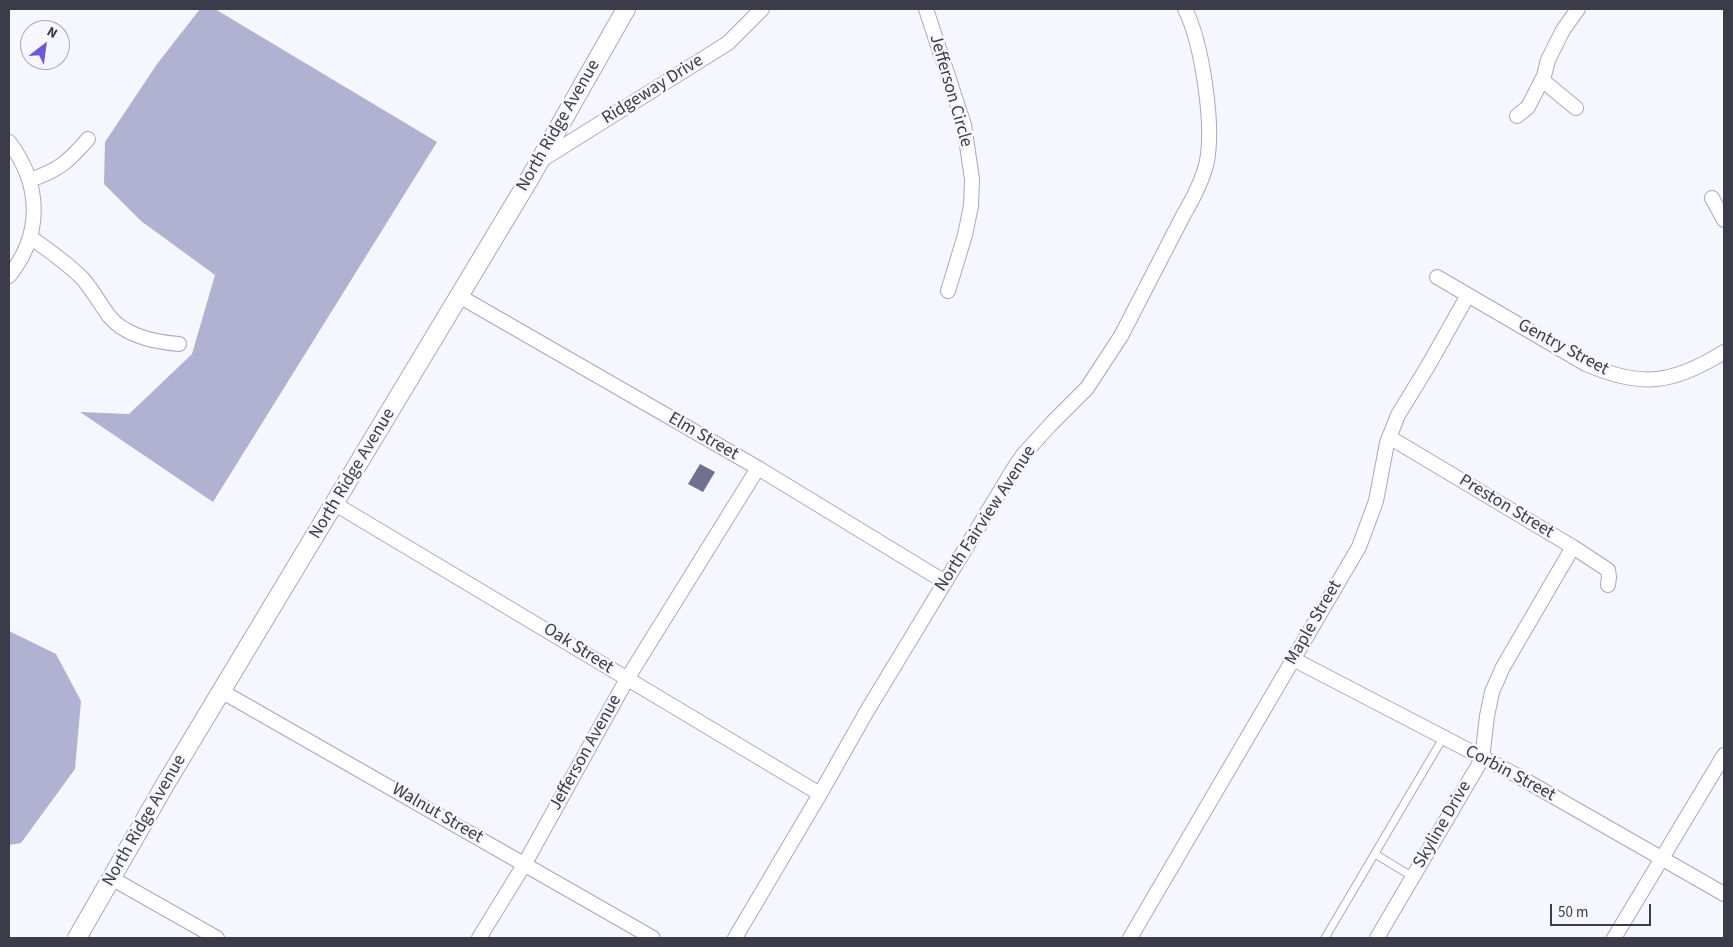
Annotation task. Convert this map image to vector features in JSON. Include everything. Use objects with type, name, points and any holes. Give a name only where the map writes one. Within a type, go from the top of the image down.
[{"type":"street","name":"North Ridge Avenue","points":[[77,938],[166,783],[459,296],[626,9]]},
{"type":"street","name":"Ridgeway Drive","points":[[537,163],[728,43],[762,9]]},
{"type":"street","name":"Jefferson Circle","points":[[926,9],[964,125],[972,179],[971,206],[965,235],[948,291]]},
{"type":"street","name":"North Fairview Avenue","points":[[736,938],[867,711],[1024,454],[1087,388],[1121,336],[1194,197],[1207,160],[1209,140],[1208,112],[1200,57],[1185,9]]},
{"type":"street","points":[[1516,116],[1528,107],[1542,80],[1548,60],[1563,30],[1578,9]]},
{"type":"street","points":[[1542,80],[1576,108]]},
{"type":"street","points":[[30,180],[49,173],[68,162],[88,139]]},
{"type":"street","points":[[9,142],[20,157],[30,180],[34,201],[34,219],[30,237],[25,250],[9,276]]},
{"type":"street","points":[[1712,198],[1724,220]]},
{"type":"street","points":[[30,237],[58,257],[83,280],[111,318],[124,329],[142,338],[179,344]]},
{"type":"street","name":"Gentry Street","points":[[1436,277],[1586,364],[1612,375],[1632,379],[1654,380],[1679,375],[1702,366],[1724,352]]},
{"type":"street","name":"Maple Street","points":[[1130,938],[1359,547],[1376,501],[1389,437],[1398,415],[1468,295]]},
{"type":"street","name":"Elm Street","points":[[459,296],[758,468],[945,582]]},
{"type":"street","name":"Preston Street","points":[[1389,437],[1573,546],[1608,570],[1608,585]]},
{"type":"street","name":"Jefferson Avenue","points":[[479,938],[524,865],[627,679],[758,468]]},
{"type":"street","name":"Oak Street","points":[[335,504],[820,794]]},
{"type":"street","name":"Skyline Drive","points":[[1377,938],[1482,759],[1487,716],[1496,681],[1573,546]]},
{"type":"street","name":"Corbin Street","points":[[1293,659],[1388,707],[1516,776],[1724,894]]},
{"type":"street","name":"Walnut Street","points":[[222,691],[653,938]]},
{"type":"street","points":[[1614,938],[1724,756]]},
{"type":"street","points":[[112,878],[217,938]]},
{"type":"lane","points":[[1325,938],[1443,738]]},
{"type":"lane","points":[[1375,854],[1413,877]]},
{"type":"shaded area","points":[[200,9],[215,9],[437,142],[213,502],[80,412],[129,414],[192,354],[215,275],[141,221],[104,184],[105,142],[157,64]]},
{"type":"shaded area","points":[[9,631],[56,654],[81,701],[75,769],[21,843],[9,845]]},
{"type":"building","points":[[700,464],[715,472],[703,492],[688,484]]}]
